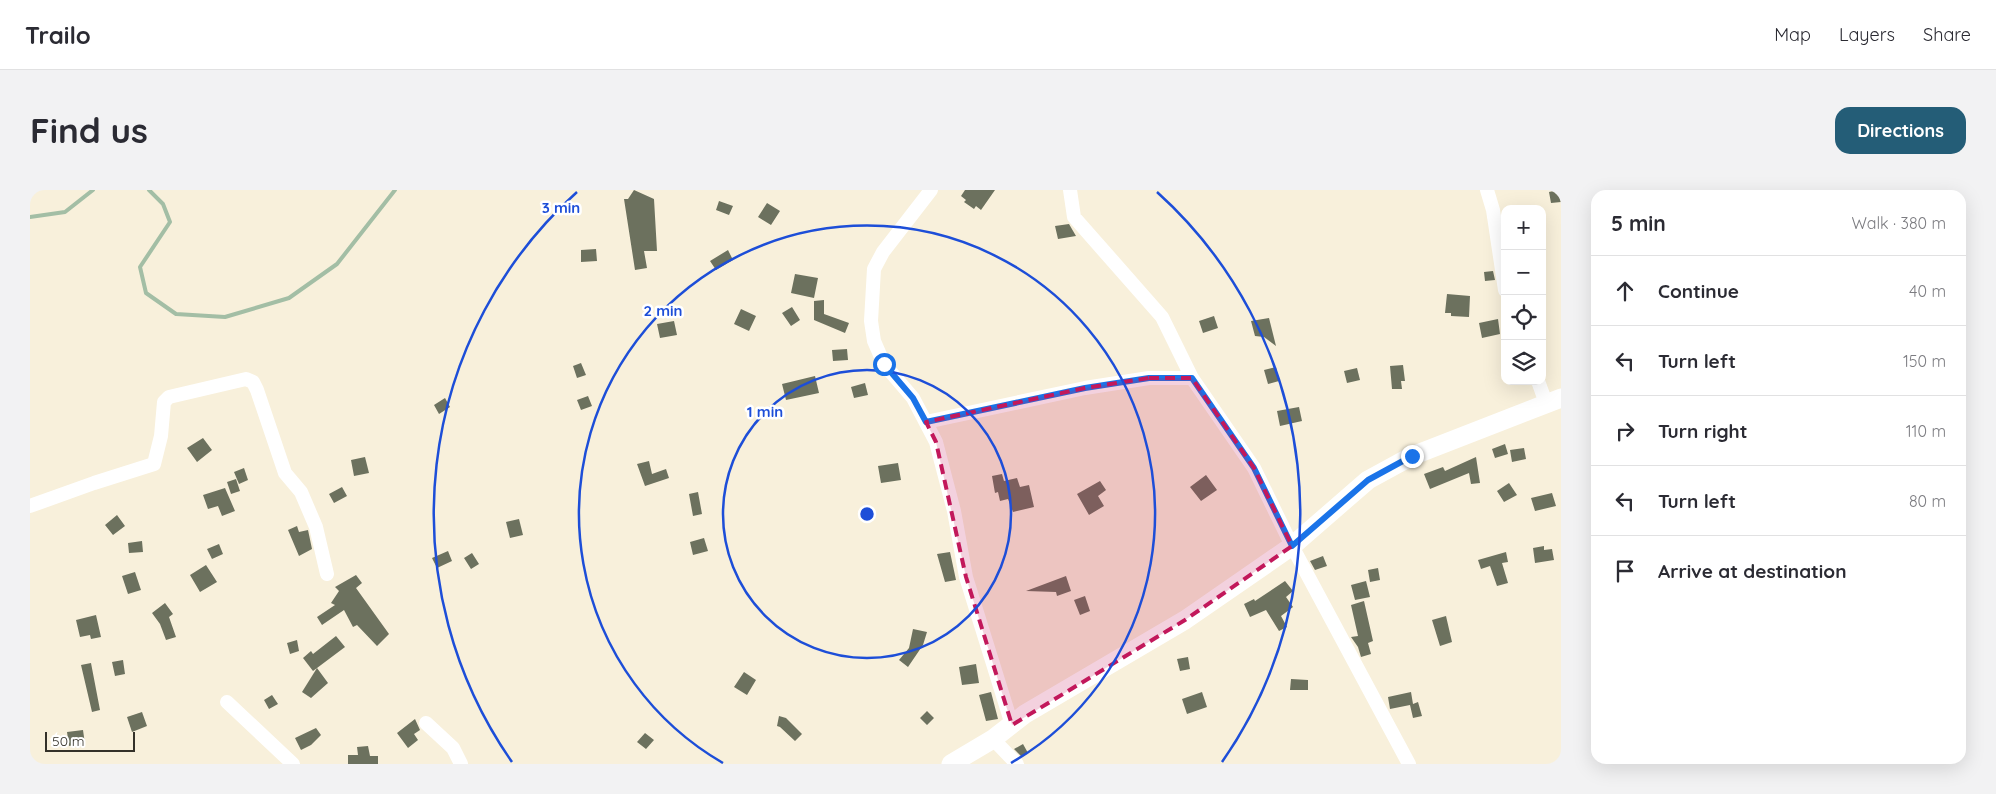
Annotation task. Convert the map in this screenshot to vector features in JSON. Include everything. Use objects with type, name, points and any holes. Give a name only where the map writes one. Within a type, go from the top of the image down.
[{"type":"street","points":[[930,190],[882,252],[874,269],[871,321],[874,341],[884,364],[913,398],[936,442],[954,511],[966,577],[1012,725]]},
{"type":"street","points":[[1070,190],[1074,217],[1162,317],[1192,378],[1254,468],[1292,546],[1409,764]]},
{"type":"street","points":[[1486,190],[1494,210],[1501,261]]},
{"type":"street","points":[[30,506],[154,464],[161,436],[164,402],[169,397],[246,378],[253,382],[257,390],[276,452],[285,473],[301,492],[316,526],[328,574]]},
{"type":"street","points":[[926,422],[1085,388],[1149,378],[1192,378]]},
{"type":"street","points":[[950,764],[993,739],[1042,704],[1185,620],[1292,546],[1368,480],[1412,456],[1553,400],[1541,385]]},
{"type":"street","points":[[227,702],[294,764]]},
{"type":"street","points":[[426,723],[453,748],[461,764]]},
{"type":"street","points":[[993,739],[1017,764]]},
{"type":"highlighted area","points":[[1149,378],[1192,378],[1254,468],[1292,546],[1185,620],[1012,725],[966,577],[936,442],[926,422],[1085,388]]},
{"type":"building","points":[[634,190],[654,199],[657,251],[644,251],[647,268],[635,270],[624,199],[628,199]]},
{"type":"building","points":[[965,190],[995,190],[981,210],[976,206],[974,209],[964,202],[966,200],[961,196]]},
{"type":"building","points":[[1559,190],[1561,202],[1551,203],[1549,192]]},
{"type":"building","points":[[719,201],[733,206],[729,215],[716,210]]},
{"type":"building","points":[[767,203],[780,211],[771,225],[758,217]]},
{"type":"building","points":[[1069,224],[1076,236],[1058,239],[1055,226]]},
{"type":"building","points":[[596,249],[597,261],[581,262],[581,250]]},
{"type":"building","points":[[728,250],[733,260],[716,270],[710,261]]},
{"type":"building","points":[[1493,271],[1495,280],[1485,281],[1484,272]]},
{"type":"building","points":[[795,274],[818,278],[814,298],[791,293]]},
{"type":"building","points":[[1447,294],[1470,296],[1469,317],[1451,316],[1451,313],[1445,313]]},
{"type":"building","points":[[824,300],[824,314],[849,323],[845,333],[814,320],[814,301]]},
{"type":"building","points":[[792,307],[800,320],[791,326],[782,313]]},
{"type":"building","points":[[741,309],[756,316],[749,331],[734,324]]},
{"type":"building","points":[[1214,316],[1218,328],[1203,333],[1199,321]]},
{"type":"building","points":[[1269,318],[1276,346],[1264,337],[1255,336],[1251,321]]},
{"type":"building","points":[[1498,319],[1500,334],[1482,338],[1479,323]]},
{"type":"building","points":[[674,321],[677,335],[660,338],[657,324]]},
{"type":"building","points":[[847,349],[848,360],[833,361],[832,350]]},
{"type":"building","points":[[581,363],[586,375],[577,378],[573,366]]},
{"type":"building","points":[[1403,365],[1405,381],[1401,381],[1402,389],[1392,389],[1390,366]]},
{"type":"building","points":[[1276,367],[1279,381],[1268,384],[1264,370]]},
{"type":"building","points":[[1357,368],[1360,380],[1347,383],[1344,371]]},
{"type":"building","points":[[815,376],[819,393],[786,400],[782,384]]},
{"type":"building","points":[[865,383],[868,395],[854,398],[851,387]]},
{"type":"building","points":[[588,396],[592,406],[581,410],[577,400]]},
{"type":"building","points":[[445,398],[450,407],[439,414],[434,405]]},
{"type":"building","points":[[1299,407],[1302,421],[1280,426],[1277,411]]},
{"type":"building","points":[[203,438],[212,450],[197,462],[187,448]]},
{"type":"building","points":[[1505,444],[1508,454],[1495,458],[1492,449]]},
{"type":"building","points":[[1524,448],[1526,459],[1512,462],[1510,450]]},
{"type":"building","points":[[365,457],[369,473],[354,476],[351,460]]},
{"type":"building","points":[[1476,457],[1480,483],[1471,484],[1469,473],[1430,489],[1424,474],[1443,467],[1445,471]]},
{"type":"building","points":[[649,461],[652,474],[666,469],[669,478],[645,486],[637,464]]},
{"type":"building","points":[[898,463],[901,480],[881,483],[878,466]]},
{"type":"building","points":[[244,468],[248,480],[239,484],[234,472]]},
{"type":"building","points":[[1002,474],[1004,481],[1017,478],[1020,487],[1029,485],[1034,507],[1013,512],[1008,499],[1000,501],[998,492],[995,493],[992,476]]},
{"type":"building","points":[[1206,475],[1217,490],[1201,501],[1190,487]]},
{"type":"building","points":[[236,479],[240,491],[231,494],[227,482]]},
{"type":"building","points":[[1100,481],[1106,490],[1098,496],[1104,506],[1089,515],[1077,494]]},
{"type":"building","points":[[1509,483],[1517,495],[1504,502],[1497,491]]},
{"type":"building","points":[[342,487],[347,496],[334,503],[329,494]]},
{"type":"building","points":[[225,488],[235,511],[222,516],[218,506],[208,509],[203,495]]},
{"type":"building","points":[[698,492],[702,514],[693,516],[689,494]]},
{"type":"building","points":[[1552,493],[1556,506],[1535,511],[1531,498]]},
{"type":"building","points":[[117,515],[125,526],[113,535],[105,525]]},
{"type":"building","points":[[519,519],[523,535],[510,538],[506,522]]},
{"type":"building","points":[[297,526],[299,532],[308,530],[312,549],[299,556],[288,530]]},
{"type":"building","points":[[704,538],[708,551],[693,555],[690,542]]},
{"type":"building","points":[[142,541],[143,552],[129,553],[128,543]]},
{"type":"building","points":[[219,544],[223,554],[212,559],[207,549]]},
{"type":"building","points":[[1544,546],[1544,550],[1552,549],[1554,560],[1535,563],[1533,548]]},
{"type":"building","points":[[448,551],[452,561],[437,568],[432,558]]},
{"type":"building","points":[[950,552],[956,580],[945,582],[937,554]]},
{"type":"building","points":[[1506,552],[1508,562],[1502,563],[1508,583],[1497,586],[1490,566],[1481,569],[1478,560]]},
{"type":"building","points":[[472,553],[479,564],[471,569],[464,558]]},
{"type":"building","points":[[1323,556],[1327,566],[1315,570],[1310,561]]},
{"type":"building","points":[[206,565],[217,582],[200,592],[190,575]]},
{"type":"building","points":[[1378,568],[1380,580],[1370,582],[1368,570]]},
{"type":"building","points":[[135,572],[141,590],[128,594],[122,576]]},
{"type":"building","points":[[356,575],[362,583],[356,588],[389,634],[377,646],[357,625],[353,627],[344,610],[322,625],[317,617],[335,605],[331,603],[339,591],[335,587]]},
{"type":"building","points":[[1066,576],[1071,591],[1057,596],[1056,592],[1026,591]]},
{"type":"building","points":[[1285,581],[1293,591],[1286,597],[1293,607],[1281,616],[1287,627],[1279,631],[1266,610],[1250,617],[1244,604],[1254,599],[1255,601]]},
{"type":"building","points":[[1366,581],[1370,597],[1355,600],[1351,585]]},
{"type":"building","points":[[1085,596],[1090,611],[1080,615],[1074,600]]},
{"type":"building","points":[[1364,601],[1373,641],[1368,643],[1371,654],[1361,657],[1358,647],[1351,637],[1358,636],[1351,605]]},
{"type":"building","points":[[165,603],[173,614],[169,617],[176,637],[166,640],[160,624],[152,613]]},
{"type":"building","points":[[96,615],[101,637],[91,639],[90,635],[80,637],[76,620]]},
{"type":"building","points":[[1446,616],[1452,642],[1440,646],[1432,620]]},
{"type":"building","points":[[913,629],[927,632],[923,645],[908,667],[899,660],[909,648]]},
{"type":"building","points":[[336,636],[345,647],[313,671],[303,658],[311,651],[313,654]]},
{"type":"building","points":[[297,640],[299,651],[290,654],[287,643]]},
{"type":"building","points":[[1188,657],[1190,669],[1180,671],[1177,659]]},
{"type":"building","points":[[123,660],[125,674],[115,676],[112,662]]},
{"type":"building","points":[[91,663],[100,710],[92,712],[81,665]]},
{"type":"building","points":[[976,664],[979,683],[962,685],[959,667]]},
{"type":"building","points":[[317,668],[328,683],[311,698],[302,692]]},
{"type":"building","points":[[744,672],[756,680],[747,695],[734,687]]},
{"type":"building","points":[[1291,679],[1308,680],[1308,690],[1290,690]]},
{"type":"building","points":[[991,692],[998,719],[986,721],[979,695]]},
{"type":"building","points":[[1202,692],[1207,707],[1187,714],[1182,699]]},
{"type":"building","points":[[1411,692],[1413,704],[1418,702],[1422,716],[1413,718],[1410,705],[1390,709],[1388,697]]},
{"type":"building","points":[[272,695],[278,704],[269,709],[264,700]]},
{"type":"building","points":[[927,711],[934,718],[927,725],[920,718]]},
{"type":"building","points":[[142,712],[147,726],[132,732],[127,717]]},
{"type":"building","points":[[779,716],[786,718],[802,734],[795,741],[777,726]]},
{"type":"building","points":[[415,719],[420,730],[414,734],[418,740],[408,748],[397,733]]},
{"type":"building","points":[[316,728],[321,735],[311,745],[301,750],[295,738]]},
{"type":"building","points":[[83,730],[85,744],[69,746],[67,732]]},
{"type":"building","points":[[645,733],[654,740],[646,749],[637,742]]},
{"type":"building","points":[[1023,744],[1028,753],[1022,757],[1014,749]]},
{"type":"building","points":[[368,746],[370,756],[378,756],[378,764],[348,764],[348,755],[358,755],[357,747]]},
{"type":"waterway","points":[[30,217],[65,212],[93,190]]},
{"type":"waterway","points":[[149,190],[163,204],[170,222],[140,267],[146,293],[176,314],[225,317],[289,298],[337,264],[395,190]]},
{"type":"route","points":[[884,364],[913,398],[926,422],[1085,388],[1149,378],[1192,378],[1254,468],[1288,533],[1292,546],[1368,480],[1412,456]]}]
